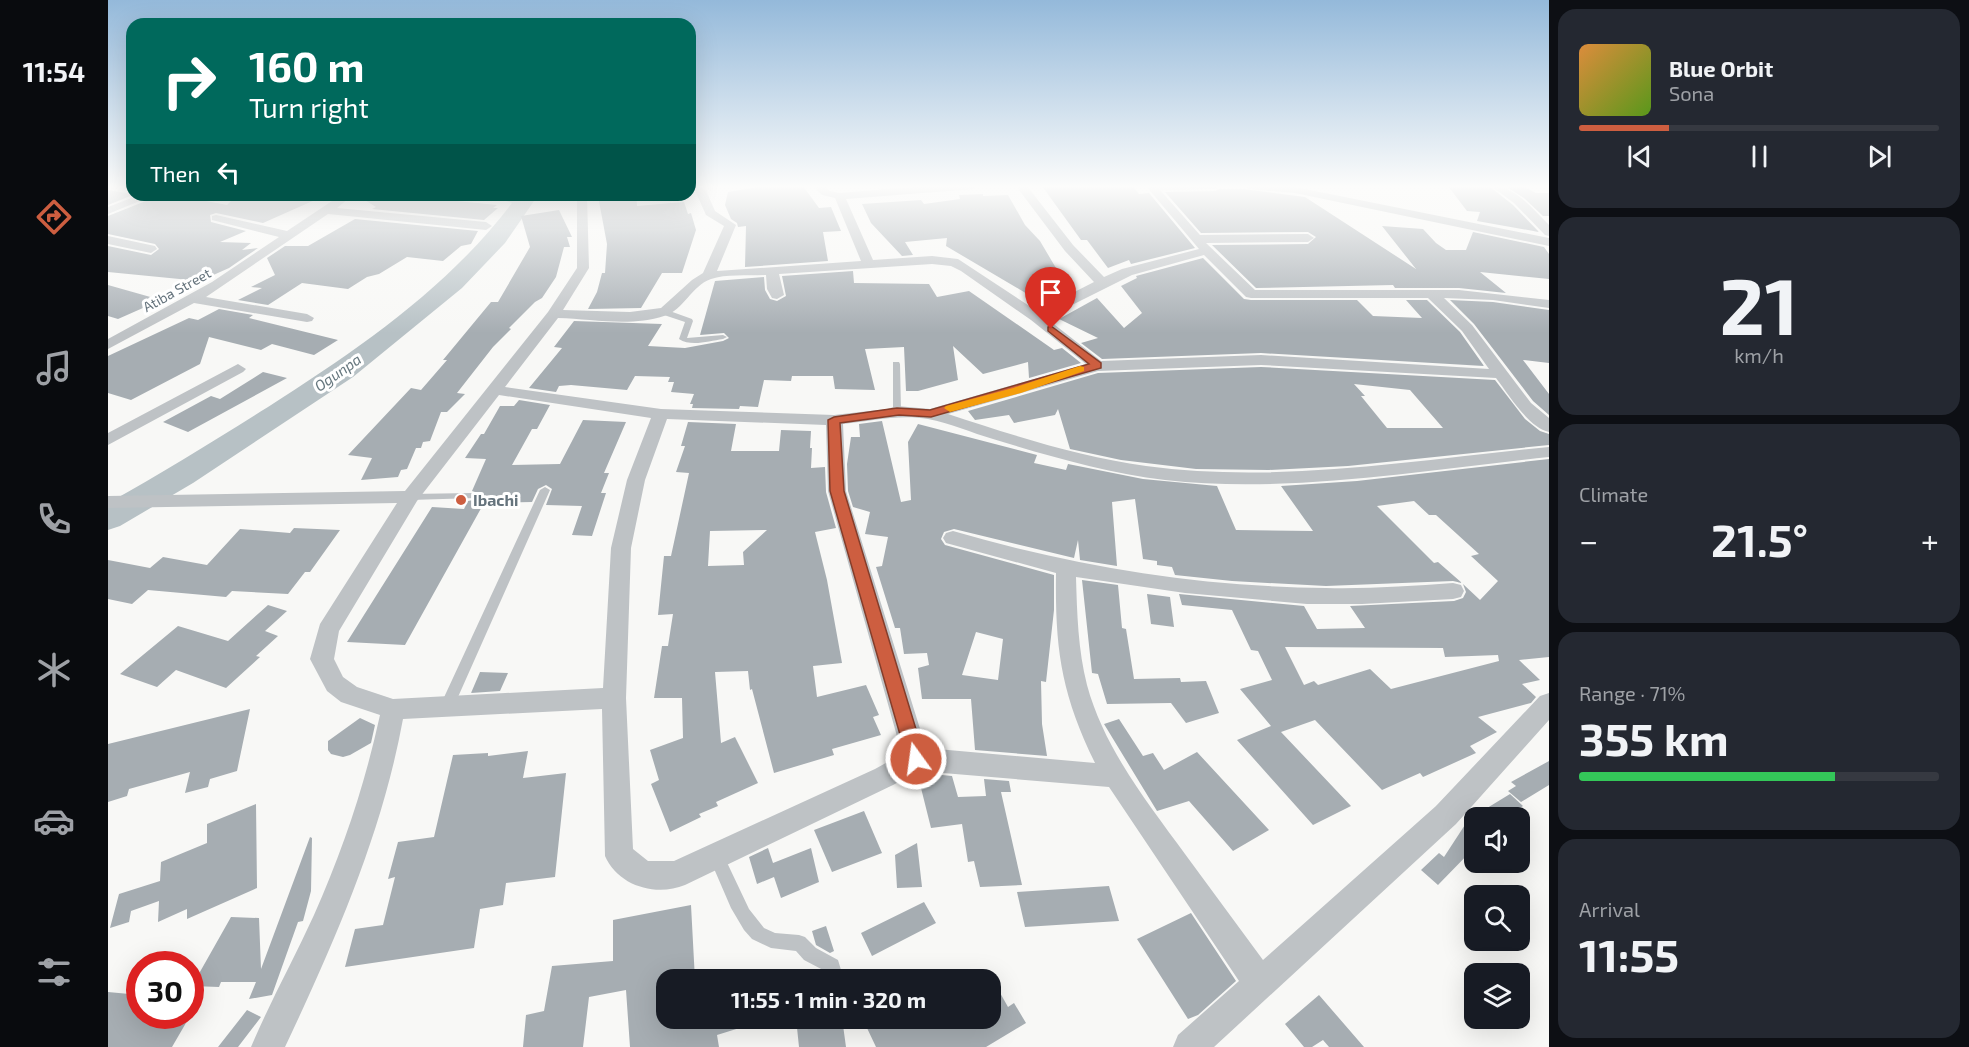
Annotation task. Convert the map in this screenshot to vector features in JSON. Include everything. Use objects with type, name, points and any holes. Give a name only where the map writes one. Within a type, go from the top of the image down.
[{"type":"street","name":"Atiba Street","points":[[108,344],[195,299],[288,235]]},
{"type":"street","points":[[583,235],[583,268],[554,314],[410,497],[328,630],[322,659],[335,684],[349,695],[393,709],[614,698]]},
{"type":"street","points":[[709,275],[726,235]]},
{"type":"street","points":[[857,235],[868,264]]},
{"type":"street","points":[[1059,235],[1102,282]]},
{"type":"street","points":[[1194,235],[1207,251],[1251,294],[1493,296],[1549,304]]},
{"type":"street","points":[[1514,235],[1549,242]]},
{"type":"street","points":[[1198,239],[1308,238]]},
{"type":"street","points":[[108,240],[151,249]]},
{"type":"street","points":[[1036,317],[1102,282],[1146,267],[1207,251]]},
{"type":"street","points":[[554,314],[638,315],[664,312],[678,302],[698,280],[709,275],[932,260],[954,262],[1036,317],[1097,366]]},
{"type":"street","points":[[772,270],[777,295]]},
{"type":"street","points":[[1433,295],[1467,328],[1525,406],[1549,427]]},
{"type":"street","points":[[195,299],[307,318]]},
{"type":"street","points":[[931,414],[1097,366],[1261,360],[1502,374]]},
{"type":"street","points":[[108,440],[238,369]]},
{"type":"street","points":[[495,390],[661,414],[834,420],[890,414],[897,411],[931,414],[1014,441],[1101,462],[1146,472],[1197,477],[1266,479],[1303,477],[1549,452]]},
{"type":"street","points":[[661,414],[636,480],[621,548],[614,698],[619,856],[644,875],[675,875],[884,777],[916,759],[1115,776]]},
{"type":"street","points":[[834,420],[837,491],[916,759]]},
{"type":"street","points":[[112,502],[410,497]]},
{"type":"street","points":[[953,538],[1000,554],[1066,569],[1179,584],[1308,596],[1384,596],[1453,591]]},
{"type":"street","points":[[1066,569],[1066,609],[1076,685],[1089,725],[1115,776],[1259,982]]},
{"type":"street","points":[[1190,1047],[1259,982],[1446,815],[1549,703]]},
{"type":"street","points":[[268,1047],[316,949],[368,811],[386,753],[393,709]]},
{"type":"lane","points":[[664,312],[689,321],[683,339],[690,341],[723,337]]},
{"type":"lane","points":[[896,364],[897,411]]},
{"type":"lane","points":[[447,706],[545,490]]},
{"type":"lane","points":[[410,497],[472,496]]},
{"type":"lane","points":[[716,856],[746,920],[755,931],[774,941],[799,944],[810,954],[832,966],[833,969]]},
{"type":"building","points":[[112,235],[237,235],[220,242],[251,243],[242,250],[258,248],[229,268],[200,281],[108,272],[108,246],[151,255],[159,249],[155,244]]},
{"type":"building","points":[[327,235],[476,235],[471,244],[461,246],[443,261],[407,257],[348,289],[302,283],[268,305],[238,300],[262,288],[251,287],[275,275],[267,258],[285,246],[308,246]]},
{"type":"building","points":[[526,235],[571,235],[572,237],[567,237],[570,247],[564,247],[556,277],[542,298],[509,328],[511,329],[493,347],[457,393],[465,394],[447,412],[441,412],[430,441],[423,442],[421,448],[416,448],[407,469],[401,470],[398,477],[361,480],[372,458],[348,455],[411,388],[421,390],[491,302],[498,302],[530,247]]},
{"type":"building","points":[[605,235],[694,235],[682,273],[662,273],[641,308],[588,309],[597,292],[602,273],[605,273]]},
{"type":"building","points":[[746,235],[823,235],[828,261],[745,267]]},
{"type":"building","points":[[882,235],[1034,235],[1066,285],[1034,298],[946,246],[947,238],[905,242],[913,255],[902,256]]},
{"type":"building","points":[[1077,235],[1184,235],[1195,248],[1131,264],[1129,260],[1108,268],[1087,240],[1081,240]]},
{"type":"building","points":[[1313,235],[1363,235],[1416,269],[1389,235],[1428,235],[1446,250],[1466,250],[1472,235],[1487,235],[1544,247],[1549,254],[1549,279],[1480,272],[1506,293],[1459,288],[1395,288],[1393,285],[1256,288],[1212,245],[1308,244],[1316,237]]},
{"type":"building","points":[[1203,258],[1244,299],[1357,300],[1373,316],[1422,318],[1406,300],[1427,300],[1460,332],[1484,366],[1261,353],[1102,359],[1081,343],[1098,338],[1059,319],[1097,298],[1124,328],[1142,313],[1121,286],[1137,278],[1136,276]]},
{"type":"building","points":[[853,271],[854,283],[929,284],[937,297],[969,291],[1054,350],[1062,348],[1081,363],[1029,378],[1028,362],[983,374],[953,346],[958,380],[918,391],[906,391],[904,347],[865,349],[875,390],[835,389],[833,376],[792,376],[791,381],[764,380],[758,407],[740,406],[739,409],[692,408],[693,404],[690,404],[694,394],[671,392],[674,382],[668,382],[670,377],[635,376],[627,390],[571,385],[559,386],[556,392],[529,388],[562,348],[554,347],[574,321],[662,324],[648,346],[685,348],[729,338],[724,333],[700,335],[715,281],[764,277],[765,290],[770,299],[777,301],[786,296],[782,276]]},
{"type":"building","points":[[108,285],[161,300],[118,319],[108,316]]},
{"type":"building","points":[[1450,300],[1493,302],[1549,310],[1549,363],[1523,360],[1549,394],[1549,415],[1533,401],[1474,324]]},
{"type":"building","points":[[219,309],[253,315],[249,318],[338,340],[314,355],[272,344],[261,350],[209,337],[200,364],[131,400],[108,393],[108,356],[189,318],[198,320]]},
{"type":"building","points":[[1261,367],[1495,380],[1525,419],[1540,431],[1549,434],[1549,445],[1348,466],[1269,470],[1196,469],[1121,460],[1070,449],[1058,409],[1055,415],[1014,423],[1009,415],[975,420],[968,411],[1098,373]],"holes":[[[1354,384],[1410,390],[1443,428],[1387,428]]]},
{"type":"building","points":[[263,372],[287,378],[188,432],[163,422],[211,396],[220,399]]},
{"type":"building","points":[[519,400],[550,405],[537,429],[532,429],[512,465],[560,464],[583,420],[626,422],[604,473],[609,473],[601,493],[606,493],[592,536],[572,535],[582,506],[546,505],[552,489],[546,485],[538,489],[532,502],[484,503],[405,645],[347,642],[432,507],[464,509],[468,501],[478,499],[478,493],[472,491],[486,459],[465,458],[481,434],[484,434],[500,406],[514,406]]},
{"type":"building","points":[[882,421],[901,502],[911,500],[908,442],[918,424],[1037,455],[1034,463],[1066,470],[1068,464],[1143,479],[1217,486],[1236,530],[1313,531],[1281,486],[1357,481],[1549,459],[1549,657],[1519,660],[1540,680],[1522,684],[1536,697],[1531,703],[1478,717],[1497,732],[1470,746],[1476,753],[1423,777],[1420,773],[1382,790],[1315,720],[1281,732],[1351,806],[1313,825],[1237,740],[1271,726],[1240,689],[1272,680],[1258,651],[1251,650],[1232,610],[1182,605],[1179,594],[1304,606],[1317,629],[1365,628],[1350,606],[1454,601],[1463,598],[1466,592],[1463,584],[1480,600],[1498,581],[1471,556],[1479,554],[1436,515],[1429,515],[1414,501],[1377,506],[1434,563],[1438,562],[1462,583],[1453,581],[1326,586],[1232,581],[1175,575],[1172,567],[1157,565],[1157,561],[1143,559],[1135,499],[1112,502],[1117,566],[1080,560],[1078,540],[1074,558],[954,529],[944,532],[941,539],[945,545],[1054,575],[1054,610],[1046,682],[1041,681],[1042,724],[1047,756],[975,750],[971,699],[922,699],[918,668],[929,665],[927,653],[904,654],[900,628],[895,628],[876,567],[882,566],[888,537],[865,534],[870,512],[853,507],[848,491],[847,464],[851,437],[860,437],[859,424]],"holes":[[[976,632],[1003,639],[998,680],[962,675]],[[1285,647],[1443,648],[1445,657],[1498,655],[1499,661],[1391,689],[1370,669],[1318,685],[1314,681],[1304,685]]]},
{"type":"building","points":[[688,422],[736,424],[731,451],[779,451],[781,430],[811,431],[811,468],[825,467],[826,492],[836,528],[815,532],[827,580],[842,663],[813,666],[817,697],[866,685],[879,715],[873,717],[881,735],[832,749],[834,755],[774,773],[752,689],[750,690],[748,671],[715,672],[721,743],[735,737],[758,783],[716,802],[718,806],[699,814],[701,817],[670,832],[651,784],[659,780],[650,750],[683,738],[682,698],[654,698],[662,646],[668,646],[673,614],[658,615],[664,556],[671,556],[689,473],[676,472],[685,446],[681,446]],"holes":[[[767,530],[743,552],[744,565],[708,566],[710,531]]]},
{"type":"building","points":[[294,528],[340,530],[310,572],[305,572],[288,594],[232,591],[226,597],[148,590],[132,604],[108,599],[108,560],[150,568],[163,557],[207,565],[240,529],[290,533]]},
{"type":"building","points":[[1082,580],[1118,585],[1122,628],[1126,629],[1134,679],[1180,678],[1181,682],[1206,681],[1219,713],[1186,723],[1171,703],[1107,704],[1098,674],[1092,673]]},
{"type":"building","points":[[1147,594],[1170,597],[1174,627],[1151,624]]},
{"type":"building","points":[[268,605],[287,611],[265,631],[278,636],[256,656],[260,657],[226,688],[176,670],[157,687],[120,674],[178,626],[228,641]]},
{"type":"building","points":[[480,672],[508,673],[500,691],[471,693]]},
{"type":"building","points":[[250,709],[237,771],[210,779],[208,787],[185,793],[190,772],[129,789],[127,796],[108,802],[108,744]]},
{"type":"building","points":[[360,718],[375,725],[371,743],[343,757],[331,754],[328,750],[328,741]]},
{"type":"building","points":[[1119,719],[1143,756],[1153,753],[1164,770],[1197,752],[1269,830],[1233,851],[1189,801],[1157,811],[1104,724]]},
{"type":"building","points":[[528,751],[523,778],[566,773],[555,877],[506,883],[503,905],[480,909],[474,948],[345,967],[355,929],[383,925],[395,877],[388,879],[398,842],[434,837],[453,755],[488,753],[488,756]]},
{"type":"building","points":[[1549,761],[1549,785],[1521,802],[1508,791],[1516,786],[1511,782]]},
{"type":"building","points":[[926,775],[952,776],[958,797],[986,796],[984,779],[1009,781],[1011,792],[1001,792],[1022,885],[980,887],[974,861],[968,862],[962,824],[931,828],[921,788],[929,787]]},
{"type":"building","points":[[1510,794],[1523,806],[1521,807],[1489,807]]},
{"type":"building","points":[[256,804],[257,888],[187,919],[187,909],[158,922],[159,901],[131,911],[129,922],[110,928],[119,894],[160,881],[161,862],[207,843],[207,824]]},
{"type":"building","points":[[864,811],[882,853],[832,872],[814,830]]},
{"type":"building","points":[[1464,826],[1464,858],[1438,885],[1421,870],[1439,853],[1444,857]]},
{"type":"building","points":[[310,837],[312,838],[311,891],[303,921],[298,922],[272,995],[249,999],[256,982],[221,982],[219,987],[204,986],[204,965],[231,917],[259,918],[261,969]]},
{"type":"building","points":[[917,843],[922,887],[897,888],[895,855]]},
{"type":"building","points":[[768,848],[773,863],[811,848],[819,882],[781,898],[774,877],[757,884],[749,857]]},
{"type":"building","points":[[1109,886],[1119,921],[1025,927],[1017,892]]},
{"type":"building","points":[[924,902],[936,923],[872,956],[861,933]]},
{"type":"building","points":[[691,905],[694,969],[656,969],[656,1029],[736,1029],[717,1035],[719,1047],[630,1047],[626,990],[589,997],[583,1047],[523,1047],[526,1015],[544,1011],[552,966],[613,961],[613,920]]},
{"type":"building","points":[[1191,913],[1236,981],[1198,1015],[1188,1019],[1137,939]]},
{"type":"building","points":[[826,926],[834,951],[830,953],[816,945],[812,931]]},
{"type":"building","points":[[108,992],[126,994],[126,1029],[182,1029],[172,1047],[108,1047]]},
{"type":"building","points":[[1001,995],[1008,1007],[1014,1003],[1026,1023],[986,1047],[876,1047],[867,1029],[1001,1029]]},
{"type":"building","points":[[1319,995],[1364,1047],[1329,1047],[1323,1040],[1312,1047],[1304,1047],[1285,1024]]},
{"type":"building","points":[[247,1010],[261,1017],[238,1047],[218,1047]]},
{"type":"building","points":[[797,1029],[844,1029],[846,1047],[799,1047]]},
{"type":"waterway","name":"Ogunpa","points":[[108,518],[182,476],[343,371],[454,283],[499,235]]},
{"type":"slow traffic","points":[[950,408],[1038,384],[1080,369]]},
{"type":"place","name":"Ibachi","points":[[461,500]]},
{"type":"route","points":[[916,759],[837,491],[834,420],[890,414],[897,411],[931,414],[1038,384],[1078,369],[1097,366],[1051,329]]}]
